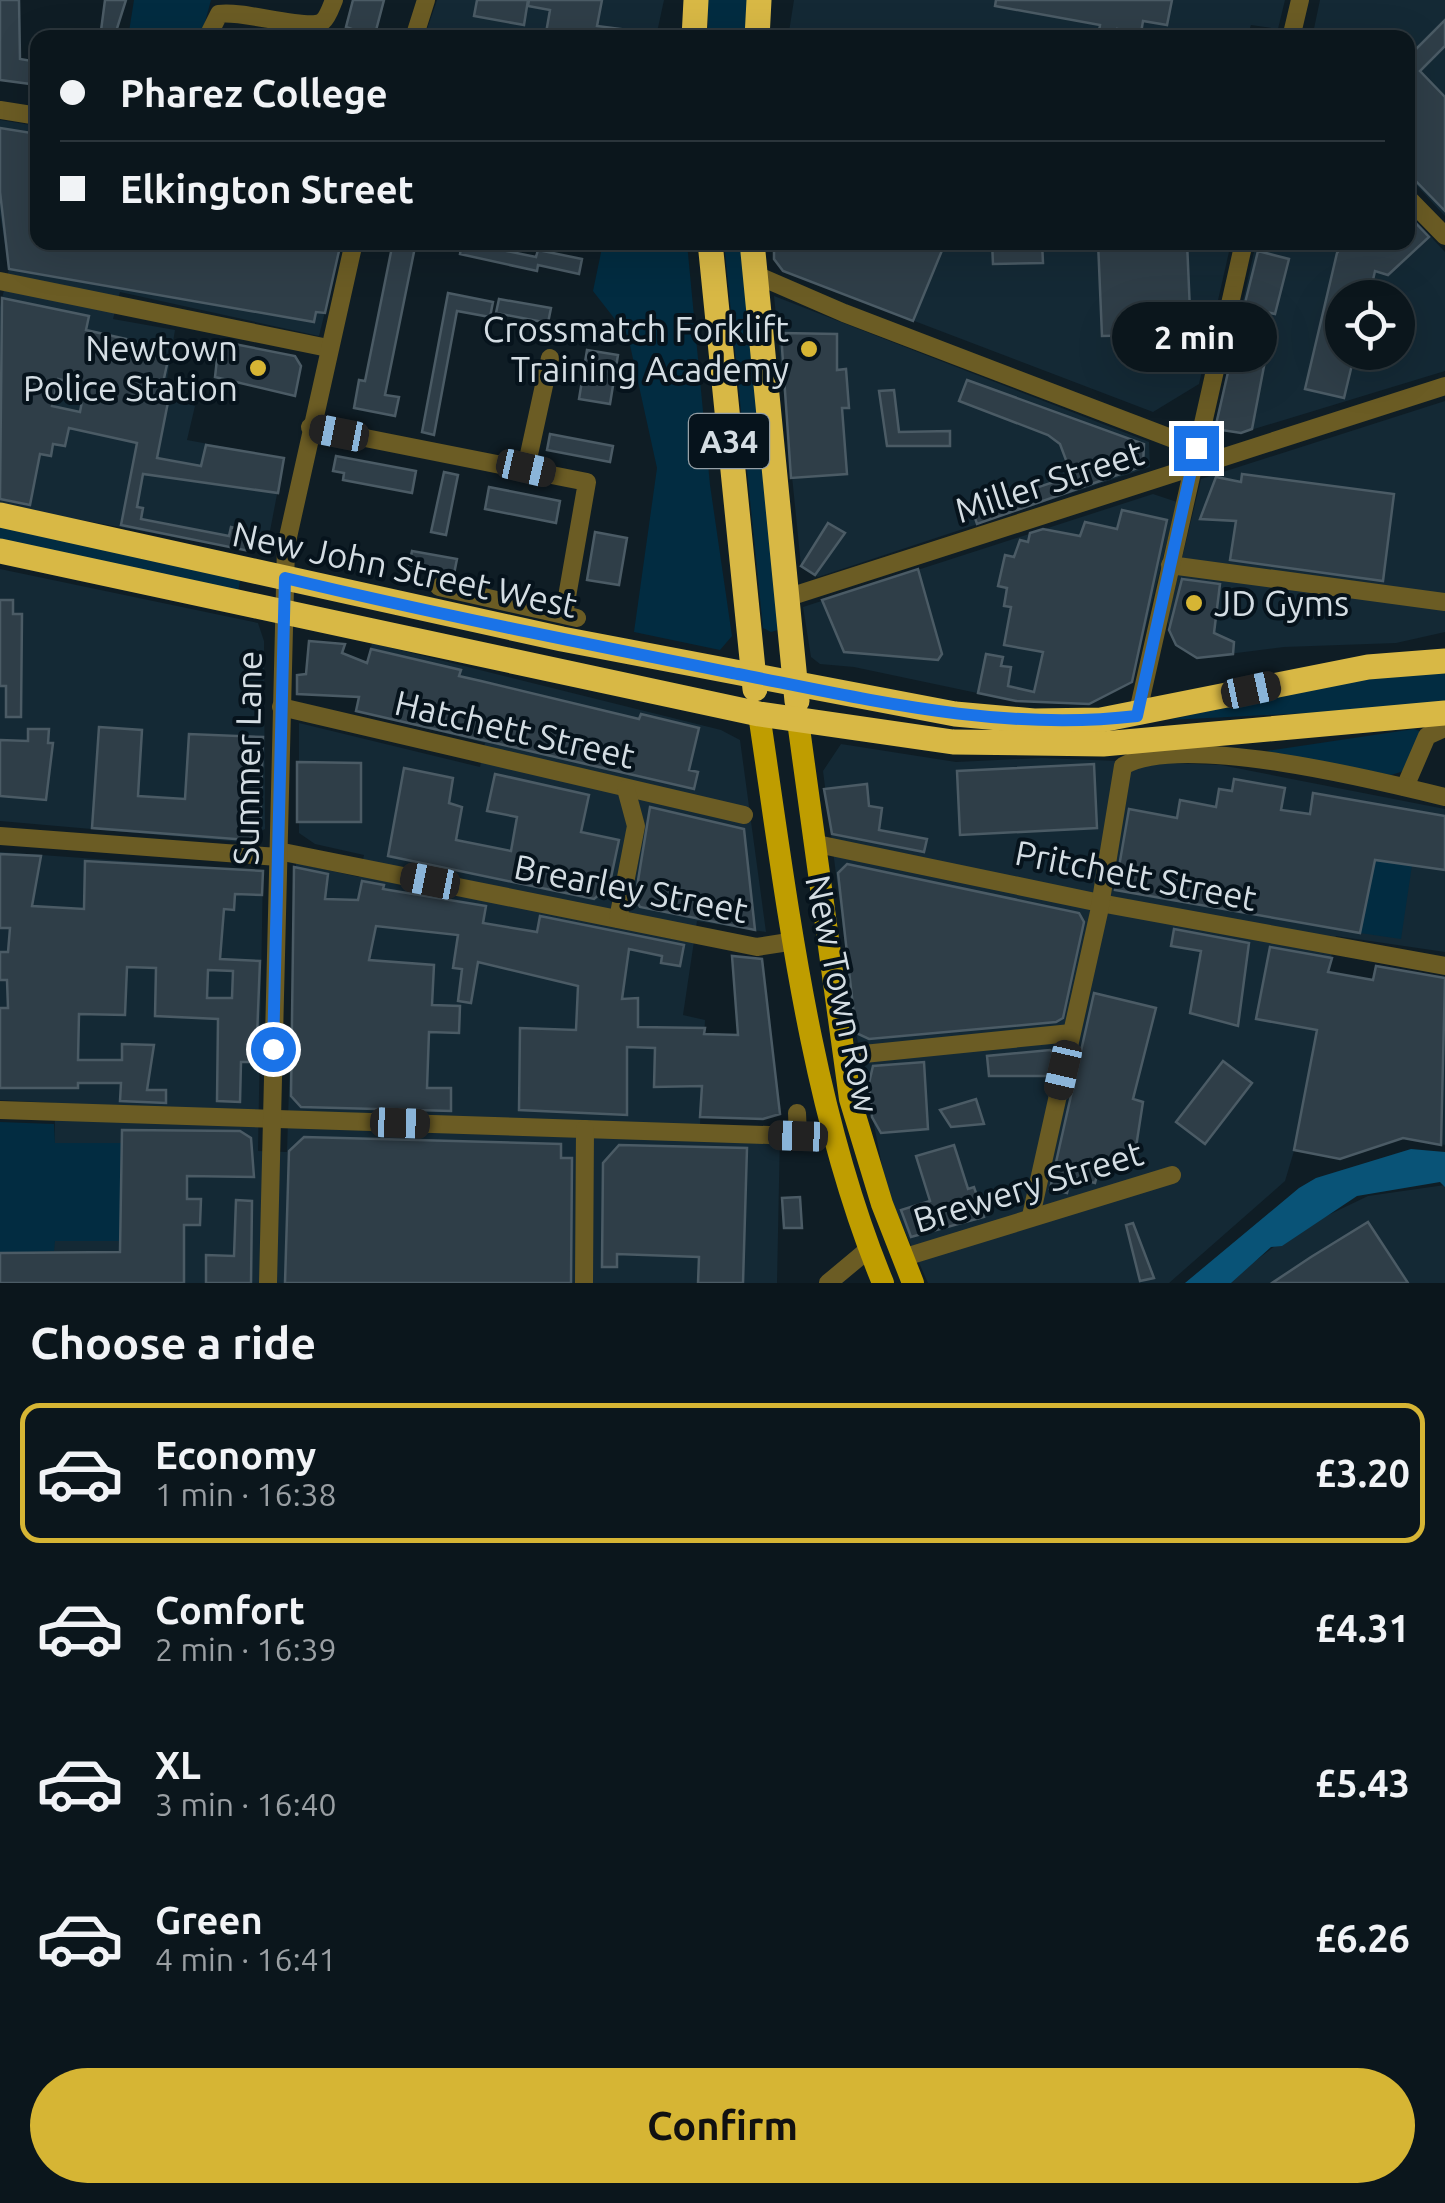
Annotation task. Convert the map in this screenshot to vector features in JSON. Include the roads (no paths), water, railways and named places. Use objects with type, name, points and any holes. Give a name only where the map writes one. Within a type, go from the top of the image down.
[{"type":"highway","points":[[694,30],[696,0]]},
{"type":"highway","points":[[757,30],[759,0]]},
{"type":"highway","points":[[774,0],[775,30]]},
{"type":"highway","name":"A34","points":[[711,250],[759,714]]},
{"type":"highway","name":"A34","points":[[752,250],[798,721]]},
{"type":"highway","name":"New John Street West","points":[[0,516],[796,687],[955,714],[1034,721],[1137,716]]},
{"type":"highway","name":"New John Street West","points":[[0,551],[798,721],[953,742],[1032,745],[1103,744],[1265,728]]},
{"type":"highway","points":[[1137,716],[1368,666],[1445,661]]},
{"type":"highway","points":[[1137,716],[1157,726],[1265,728],[1445,712]]},
{"type":"main road","name":"New Town Row","points":[[759,714],[794,942],[864,1253],[882,1283]]},
{"type":"main road","name":"New Town Row","points":[[798,721],[857,1128],[912,1283]]},
{"type":"main road","points":[[838,1137],[835,1059],[844,1056]]},
{"type":"street","points":[[211,30],[219,14],[242,11],[311,27],[325,20],[334,0]]},
{"type":"street","points":[[417,30],[426,0]]},
{"type":"street","points":[[1293,30],[1300,0]]},
{"type":"street","points":[[0,110],[30,115]]},
{"type":"street","points":[[1415,205],[1445,236]]},
{"type":"street","name":"Summer Lane","points":[[268,1283],[286,546],[352,250]]},
{"type":"street","points":[[1137,716],[1242,250]]},
{"type":"street","points":[[754,274],[844,313],[1196,448]]},
{"type":"street","points":[[0,281],[328,348]]},
{"type":"street","points":[[526,468],[550,358]]},
{"type":"street","name":"Miller Street","points":[[786,598],[1445,386]]},
{"type":"street","points":[[310,427],[587,482],[570,616],[439,586]]},
{"type":"street","points":[[1170,565],[1445,602]]},
{"type":"street","name":"Hatchett Street","points":[[281,707],[626,789],[738,807]]},
{"type":"street","points":[[1405,787],[1427,736],[1445,728]]},
{"type":"street","points":[[1031,1216],[1100,903],[1122,766],[1137,758],[1214,752],[1445,797]]},
{"type":"street","points":[[618,919],[636,826],[626,789]]},
{"type":"street","name":"Brearley Street","points":[[0,836],[278,854],[757,947],[794,942]]},
{"type":"street","name":"Pritchett Street","points":[[817,844],[1100,903],[1445,966]]},
{"type":"street","points":[[844,1056],[1071,1033]]},
{"type":"street","points":[[0,1110],[798,1136],[797,1113]]},
{"type":"street","points":[[584,1283],[585,1129]]},
{"type":"street","name":"Brewery Street","points":[[902,1258],[1172,1175]]},
{"type":"street","points":[[828,1283],[864,1253]]},
{"type":"place","name":"Crossmatch Forklift Training Academy","points":[[809,349]]},
{"type":"place","name":"Newtown Police Station","points":[[258,368]]},
{"type":"place","name":"JD Gyms","points":[[1194,603]]}]
